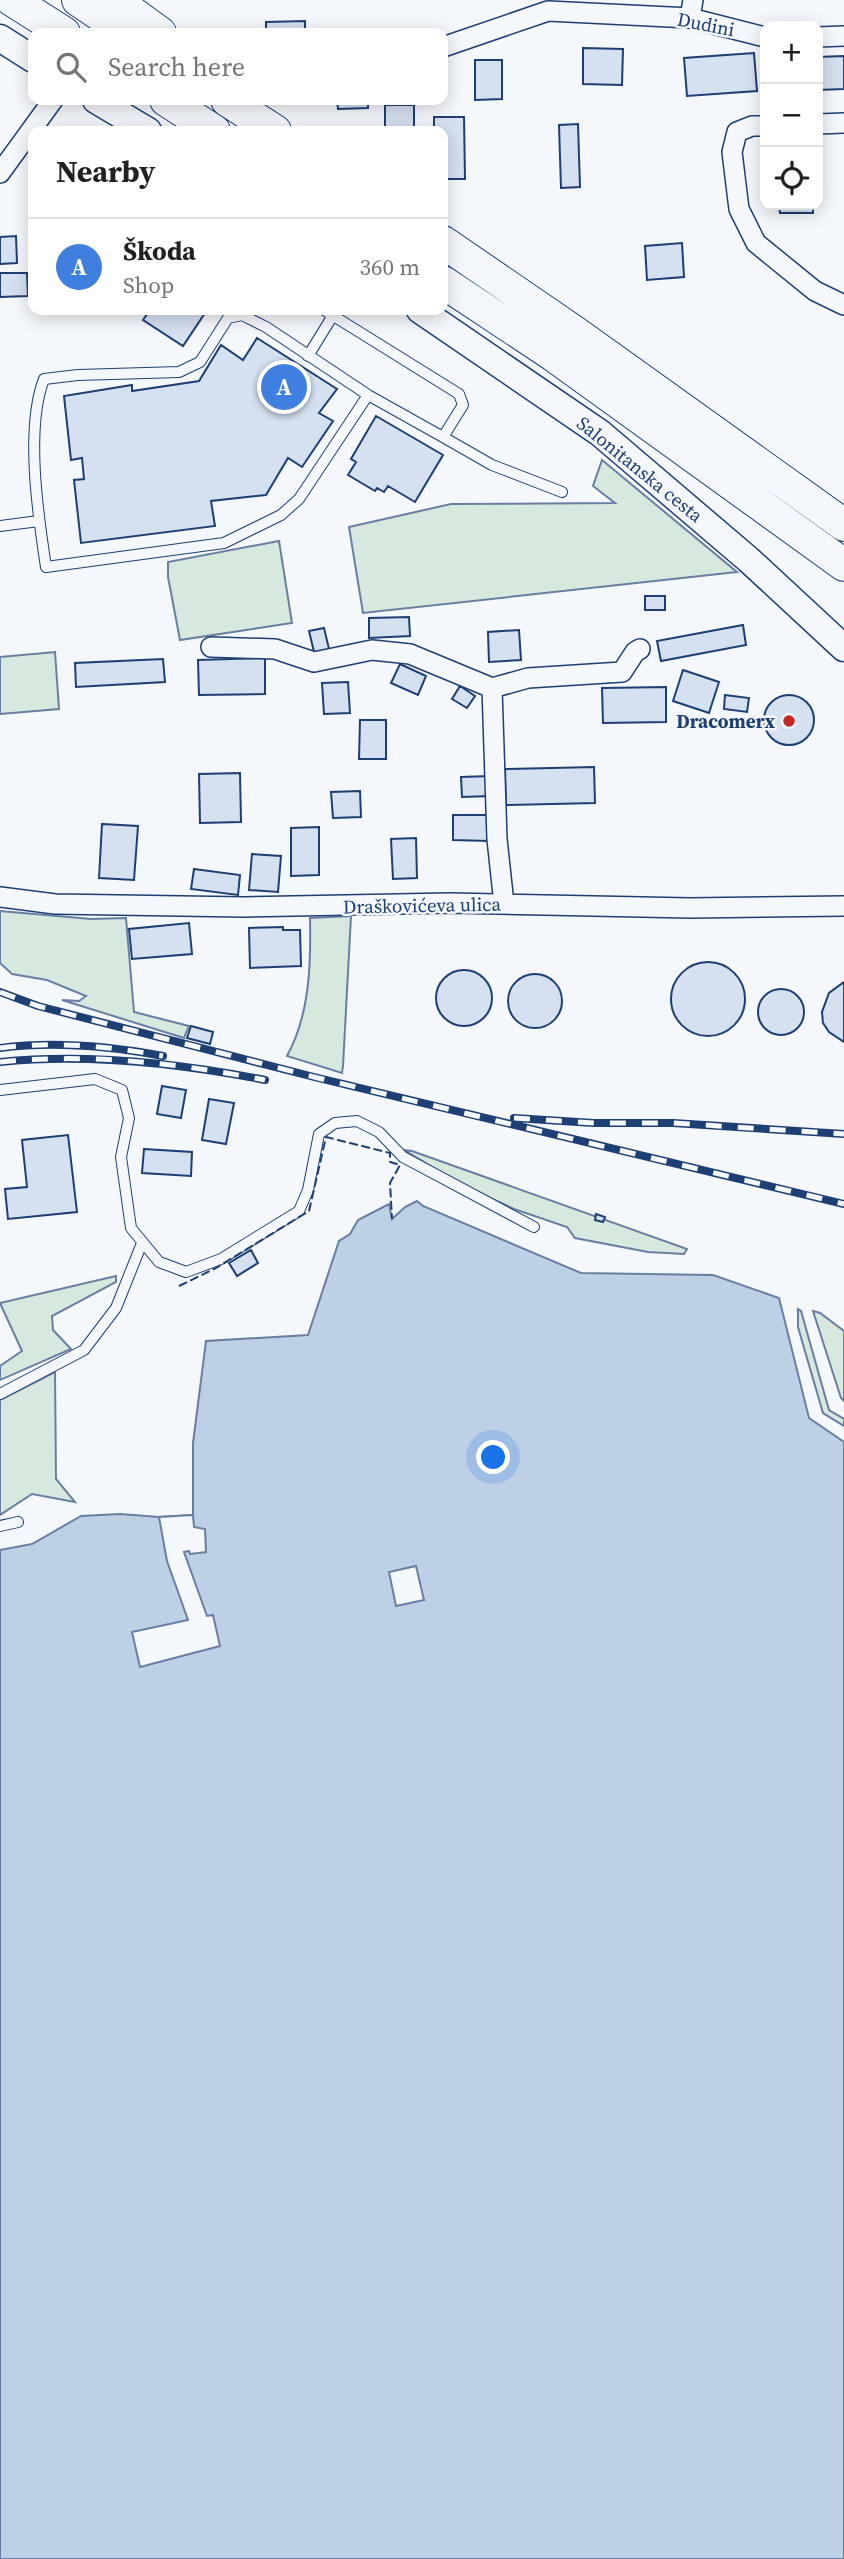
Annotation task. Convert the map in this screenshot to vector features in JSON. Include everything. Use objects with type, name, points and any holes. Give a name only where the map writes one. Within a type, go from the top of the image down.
[{"type":"highway","points":[[12,0],[56,28]]},
{"type":"highway","points":[[78,0],[120,28]]},
{"type":"highway","points":[[115,0],[153,28]]},
{"type":"highway","points":[[174,105],[206,126]]},
{"type":"highway","points":[[235,105],[267,126]]},
{"type":"highway","points":[[448,245],[573,331],[844,526]]},
{"type":"highway","points":[[448,285],[553,355],[844,565]]},
{"type":"main road","points":[[0,38],[28,56]]},
{"type":"main road","points":[[104,105],[140,126]]},
{"type":"main road","name":"Salonitanska cesta","points":[[427,315],[600,433],[749,560],[844,648]]},
{"type":"street","name":"Dudini","points":[[448,45],[546,6],[691,9],[760,35]]},
{"type":"street","points":[[823,37],[844,36]]},
{"type":"street","points":[[34,126],[49,105]]},
{"type":"street","points":[[823,124],[844,123]]},
{"type":"street","points":[[760,125],[737,132],[732,152],[739,209],[756,243],[815,291],[844,305]]},
{"type":"street","points":[[0,173],[28,134]]},
{"type":"street","points":[[211,647],[275,649],[314,662],[372,650],[410,654],[492,688],[528,678],[622,672],[640,649]]},
{"type":"street","points":[[492,688],[497,839],[504,904]]},
{"type":"street","name":"Draškovićeva ulica","points":[[0,897],[55,904],[203,907],[504,904],[690,908],[844,906]]},
{"type":"lane","points":[[238,315],[228,318],[200,362],[179,372],[78,375],[44,379],[38,396],[35,440],[39,521],[46,567],[224,543],[281,515],[299,499],[368,395]]},
{"type":"lane","points":[[244,315],[368,395],[492,465],[562,492]]},
{"type":"lane","points":[[308,356],[329,315]]},
{"type":"lane","points":[[336,315],[459,394],[463,405],[443,437]]},
{"type":"lane","points":[[0,526],[39,521]]},
{"type":"lane","points":[[0,1090],[95,1079],[122,1090],[129,1118],[121,1157],[131,1228],[159,1262],[186,1272],[221,1259],[299,1211],[308,1190],[318,1134],[335,1123],[357,1121],[379,1132],[403,1157],[534,1227]]},
{"type":"lane","points":[[0,1394],[84,1350],[116,1308],[142,1242]]},
{"type":"lane","points":[[0,1526],[18,1522]]},
{"type":"shaded area","points":[[602,460],[737,572],[363,613],[349,527],[451,504],[615,503],[593,486]]},
{"type":"shaded area","points":[[279,541],[292,623],[180,640],[168,577],[168,562]]},
{"type":"shaded area","points":[[55,652],[59,709],[0,714],[0,657]]},
{"type":"shaded area","points":[[0,911],[91,919],[126,918],[134,1012],[189,1026],[184,1038],[62,1000],[79,1001],[86,996],[47,980],[12,974],[0,963]]},
{"type":"shaded area","points":[[351,916],[342,1073],[287,1056],[295,1040],[305,1006],[310,918]]},
{"type":"shaded area","points":[[404,1150],[687,1249],[684,1254],[648,1252],[575,1238],[567,1227],[514,1209],[464,1186]]},
{"type":"shaded area","points":[[116,1276],[116,1282],[52,1316],[53,1330],[71,1349],[0,1380],[0,1366],[22,1351],[0,1303]]},
{"type":"shaded area","points":[[798,1309],[801,1311],[829,1410],[844,1419],[844,1426],[823,1413],[798,1327]]},
{"type":"shaded area","points":[[813,1311],[820,1313],[844,1331],[844,1401],[841,1398]]},
{"type":"shaded area","points":[[55,1372],[56,1479],[75,1502],[32,1494],[0,1515],[0,1400]]},
{"type":"water","points":[[417,1201],[423,1206],[581,1273],[713,1275],[779,1298],[809,1418],[844,1442],[844,2559],[0,2559],[0,1550],[32,1544],[81,1516],[193,1515],[193,1443],[206,1341],[308,1335],[339,1241],[350,1234],[358,1220],[389,1204],[392,1219],[405,1207]]},
{"type":"pier","points":[[193,1515],[194,1527],[205,1529],[206,1552],[184,1552],[207,1616],[213,1615],[220,1646],[140,1667],[132,1632],[188,1620],[167,1561],[159,1517]]},
{"type":"pier","points":[[416,1566],[424,1600],[396,1606],[389,1572]]},
{"type":"building","points":[[305,21],[305,28],[266,28],[266,22]]},
{"type":"building","points":[[583,48],[623,49],[622,85],[583,84]]},
{"type":"building","points":[[754,53],[757,91],[687,96],[684,58]]},
{"type":"building","points":[[844,56],[844,89],[823,90],[823,57]]},
{"type":"building","points":[[475,60],[502,60],[502,99],[475,100]]},
{"type":"building","points":[[338,105],[368,105],[368,108],[338,109]]},
{"type":"building","points":[[385,105],[414,105],[414,126],[385,126]]},
{"type":"building","points":[[434,117],[464,117],[465,179],[448,179],[448,126],[434,126]]},
{"type":"building","points":[[578,124],[580,187],[561,188],[559,125]]},
{"type":"building","points":[[780,210],[813,210],[813,213],[780,213]]},
{"type":"building","points":[[16,236],[17,263],[0,264],[0,237]]},
{"type":"building","points":[[682,243],[684,277],[647,280],[645,246]]},
{"type":"building","points":[[0,273],[27,273],[28,296],[0,297]]},
{"type":"building","points":[[146,315],[204,315],[183,346],[143,320]]},
{"type":"building","points":[[257,338],[337,389],[319,413],[333,421],[302,467],[288,458],[266,495],[211,501],[215,526],[81,543],[74,480],[84,479],[82,458],[71,460],[64,396],[132,385],[132,391],[199,381],[221,345],[243,360]]},
{"type":"building","points":[[376,416],[443,455],[415,502],[388,486],[384,492],[377,488],[375,491],[348,475],[356,462],[351,459]]},
{"type":"building","points":[[645,596],[665,596],[665,610],[645,610]]},
{"type":"building","points":[[409,617],[410,636],[369,638],[369,618]]},
{"type":"building","points":[[743,625],[746,645],[661,661],[657,641]]},
{"type":"building","points":[[324,628],[330,653],[315,656],[309,631]]},
{"type":"building","points":[[519,630],[521,660],[489,662],[488,632]]},
{"type":"building","points":[[265,658],[265,694],[199,695],[198,660]]},
{"type":"building","points":[[163,659],[165,682],[76,687],[75,663]]},
{"type":"building","points":[[400,664],[426,676],[418,695],[391,683]]},
{"type":"building","points":[[683,670],[719,682],[709,713],[673,701]]},
{"type":"building","points":[[348,682],[350,713],[324,714],[322,683]]},
{"type":"building","points":[[460,686],[475,696],[467,708],[452,699]]},
{"type":"building","points":[[666,687],[666,722],[603,723],[602,688]]},
{"type":"building","points":[[725,695],[749,698],[747,712],[724,709]]},
{"type":"building","name":"Dracomerx","points":[[789,695],[807,702],[814,720],[807,738],[789,745],[771,738],[764,720],[771,702]]},
{"type":"building","points":[[360,720],[386,720],[386,759],[359,759]]},
{"type":"building","points":[[594,767],[595,803],[506,805],[505,769]]},
{"type":"building","points":[[240,773],[241,822],[200,823],[199,774]]},
{"type":"building","points":[[491,776],[491,796],[462,797],[461,777]]},
{"type":"building","points":[[360,791],[361,817],[333,818],[331,792]]},
{"type":"building","points":[[453,815],[489,815],[489,841],[453,840]]},
{"type":"building","points":[[102,824],[138,826],[134,880],[99,878]]},
{"type":"building","points":[[319,827],[319,875],[291,876],[291,828]]},
{"type":"building","points":[[416,838],[417,878],[393,879],[391,839]]},
{"type":"building","points":[[252,854],[281,856],[278,892],[249,890]]},
{"type":"building","points":[[194,869],[240,875],[238,895],[191,889]]},
{"type":"building","points":[[189,923],[192,954],[132,959],[129,929]]},
{"type":"building","points":[[283,927],[283,930],[300,930],[301,966],[250,968],[249,928]]},
{"type":"building","points":[[708,962],[729,968],[739,978],[745,999],[739,1020],[729,1030],[708,1036],[687,1030],[677,1020],[671,999],[677,978],[687,968]]},
{"type":"building","points":[[464,970],[475,972],[484,978],[490,987],[490,1009],[484,1018],[475,1024],[464,1026],[453,1024],[444,1018],[438,1009],[436,998],[438,987],[444,978],[453,972]]},
{"type":"building","points":[[535,974],[554,982],[562,1001],[554,1020],[535,1028],[516,1020],[508,1001],[516,982]]},
{"type":"building","points":[[844,982],[844,1042],[829,1032],[823,1023],[822,1012],[829,993]]},
{"type":"building","points":[[781,989],[797,996],[804,1012],[797,1028],[781,1035],[765,1028],[758,1012],[765,996]]},
{"type":"building","points":[[191,1026],[213,1032],[210,1044],[187,1038]]},
{"type":"building","points":[[162,1086],[186,1090],[181,1118],[157,1114]]},
{"type":"building","points":[[209,1099],[234,1103],[226,1144],[202,1140]]},
{"type":"building","points":[[68,1135],[77,1212],[8,1219],[5,1189],[27,1187],[22,1140]]},
{"type":"building","points":[[144,1149],[192,1152],[191,1176],[142,1173]]},
{"type":"building","points":[[596,1214],[605,1217],[603,1222],[595,1220]]},
{"type":"building","points":[[251,1250],[258,1263],[237,1276],[229,1263]]},
{"type":"railway","points":[[0,992],[38,1006],[314,1077],[844,1204]]},
{"type":"railway","points":[[0,1048],[82,1046],[163,1056]]},
{"type":"railway","points":[[0,1062],[33,1059],[133,1061],[265,1080]]},
{"type":"railway","points":[[514,1118],[594,1123],[673,1123],[844,1134]]},
{"type":"fence","points":[[179,1286],[216,1268],[309,1211],[326,1137],[390,1153],[390,1162],[400,1165],[390,1183],[392,1219]]},
{"type":"place","name":"Škoda","points":[[284,387]]},
{"type":"place","name":"Dracomerx","points":[[789,721]]}]
